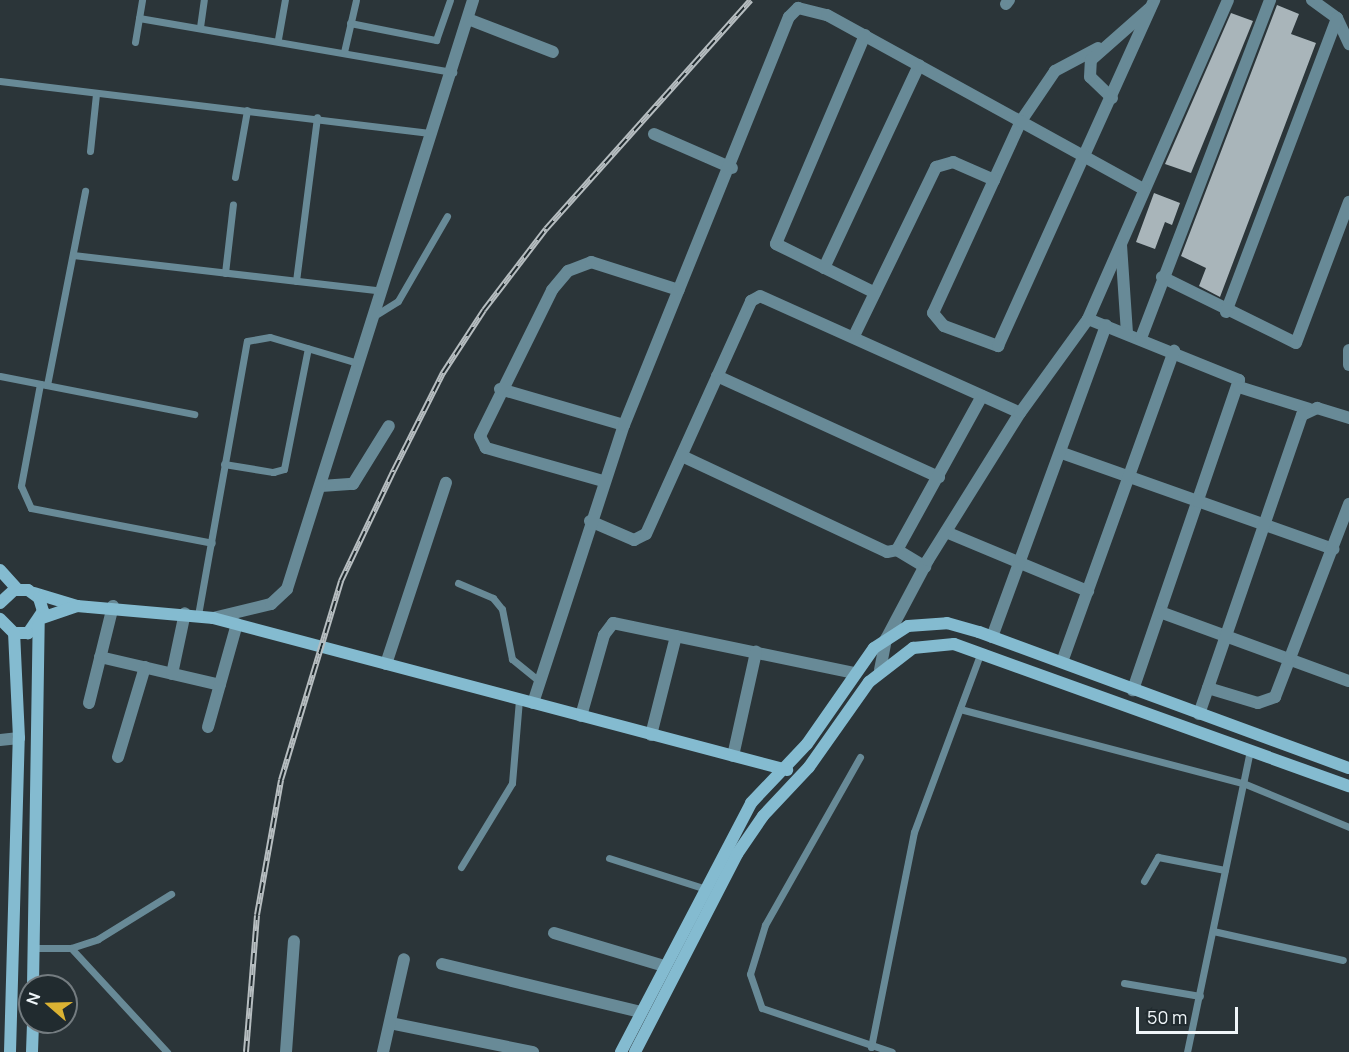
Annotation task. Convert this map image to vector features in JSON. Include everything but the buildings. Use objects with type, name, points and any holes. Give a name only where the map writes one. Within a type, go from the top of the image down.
[{"type":"main road","points":[[0,570],[17,590],[76,606],[113,606],[213,618],[802,774]]},
{"type":"main road","points":[[0,603],[17,590]]},
{"type":"main road","points":[[33,974],[42,604],[34,593]]},
{"type":"main road","points":[[14,633],[28,633],[41,621],[76,606]]},
{"type":"main road","points":[[0,619],[14,633],[18,738],[6,1012],[10,1052]]},
{"type":"main road","points":[[621,1052],[704,888],[751,803],[807,744],[855,673],[886,639],[908,626],[933,623],[992,637],[1349,768]]},
{"type":"main road","points":[[635,1052],[737,854],[802,774],[880,670],[902,653],[933,642],[980,655],[1349,786]]},
{"type":"main road","points":[[32,1052],[33,1034]]},
{"type":"street","points":[[213,618],[271,604],[287,589],[358,363],[454,72],[473,0]]},
{"type":"street","points":[[880,670],[886,639],[925,567],[1020,413],[1088,319],[1227,0]]},
{"type":"street","points":[[1141,338],[1162,277],[1270,0]]},
{"type":"street","points":[[1312,0],[1337,18],[1349,45]]},
{"type":"street","points":[[1152,3],[1087,157],[995,348],[933,318],[1021,121],[1056,70],[1098,48],[1152,3]]},
{"type":"street","points":[[533,704],[603,481],[624,425],[732,168],[789,17],[798,8],[827,15],[1143,189]]},
{"type":"street","points":[[1226,312],[1337,18]]},
{"type":"street","points":[[468,19],[553,52]]},
{"type":"street","points":[[865,35],[776,239],[778,247],[875,292]]},
{"type":"street","points":[[1098,48],[1088,68],[1090,76],[1112,98]]},
{"type":"street","points":[[824,268],[919,65]]},
{"type":"street","points":[[654,134],[732,168]]},
{"type":"street","points":[[854,336],[936,167],[953,162],[994,180]]},
{"type":"street","points":[[1162,277],[1226,312],[1296,343],[1349,202]]},
{"type":"street","points":[[1121,242],[1127,333]]},
{"type":"street","points":[[603,481],[486,448],[480,436],[500,389],[552,290],[578,264],[609,266],[679,290]]},
{"type":"street","points":[[590,521],[641,540],[682,456],[751,301],[760,296],[854,336],[1020,413]]},
{"type":"street","points":[[1088,319],[1234,374],[1239,387],[1133,690]]},
{"type":"street","points":[[992,637],[1062,453],[1106,325]]},
{"type":"street","points":[[1349,350],[1349,365]]},
{"type":"street","points":[[1062,662],[1174,351]]},
{"type":"street","points":[[717,376],[939,477]]},
{"type":"street","points":[[1239,387],[1309,409],[1349,418]]},
{"type":"street","points":[[500,389],[624,425]]},
{"type":"street","points":[[897,550],[982,396]]},
{"type":"street","points":[[1199,714],[1302,415],[1309,409]]},
{"type":"street","points":[[321,486],[353,484],[389,426]]},
{"type":"street","points":[[1062,453],[1332,549]]},
{"type":"street","points":[[682,456],[887,552],[897,550],[925,567]]},
{"type":"street","points":[[386,664],[446,483]]},
{"type":"street","points":[[1208,688],[1268,702],[1281,687],[1349,504]]},
{"type":"street","points":[[946,532],[1088,591]]},
{"type":"street","points":[[89,702],[113,606]]},
{"type":"street","points":[[1160,612],[1349,681]]},
{"type":"street","points":[[172,674],[192,614]]},
{"type":"street","points":[[208,727],[237,624]]},
{"type":"street","points":[[581,716],[610,624],[855,673]]},
{"type":"street","points":[[651,735],[676,636]]},
{"type":"street","points":[[733,756],[756,652]]},
{"type":"street","points":[[100,657],[220,685]]},
{"type":"street","points":[[118,757],[145,667]]},
{"type":"street","points":[[0,740],[18,738]]},
{"type":"street","points":[[554,933],[664,966]]},
{"type":"street","points":[[286,1052],[294,941]]},
{"type":"street","points":[[383,1052],[404,959]]},
{"type":"street","points":[[442,964],[641,1012]]},
{"type":"street","points":[[390,1023],[529,1052]]},
{"type":"lane","points":[[135,42],[142,0]]},
{"type":"lane","points":[[200,27],[204,0]]},
{"type":"lane","points":[[278,39],[285,0]]},
{"type":"lane","points":[[344,52],[356,0]]},
{"type":"lane","points":[[351,23],[436,40],[450,0]]},
{"type":"lane","points":[[139,18],[278,39],[454,72]]},
{"type":"lane","points":[[0,81],[96,94],[317,117],[434,133]]},
{"type":"lane","points":[[90,151],[96,94]]},
{"type":"lane","points":[[236,177],[247,110]]},
{"type":"lane","points":[[296,281],[317,117]]},
{"type":"lane","points":[[85,191],[73,255],[21,486],[31,508],[212,543]]},
{"type":"lane","points":[[225,273],[233,204]]},
{"type":"lane","points":[[374,316],[398,301],[447,216]]},
{"type":"lane","points":[[73,255],[382,291]]},
{"type":"lane","points":[[192,614],[212,543],[247,341],[263,336],[358,363]]},
{"type":"lane","points":[[224,464],[273,472],[284,469],[308,348]]},
{"type":"lane","points":[[0,376],[195,414]]},
{"type":"lane","points":[[458,583],[493,598],[502,609],[512,659],[540,682]]},
{"type":"lane","points":[[871,1047],[902,878],[980,655]]},
{"type":"lane","points":[[461,867],[512,783],[520,730],[519,700]]},
{"type":"lane","points":[[960,709],[1243,783],[1349,827]]},
{"type":"lane","points":[[1187,1052],[1250,752]]},
{"type":"lane","points":[[860,757],[765,925],[750,974],[762,1008],[871,1047],[892,1052]]},
{"type":"lane","points":[[1144,881],[1151,864],[1167,855],[1226,870]]},
{"type":"lane","points":[[609,858],[704,888]]},
{"type":"lane","points":[[34,948],[71,948],[98,939],[171,894]]},
{"type":"lane","points":[[1213,931],[1343,960]]},
{"type":"lane","points":[[71,948],[167,1052]]},
{"type":"lane","points":[[1125,983],[1200,996]]},
{"type":"railway","points":[[246,1052],[257,915],[281,780],[341,581],[394,470],[443,373],[484,310],[546,229],[751,0]]}]
